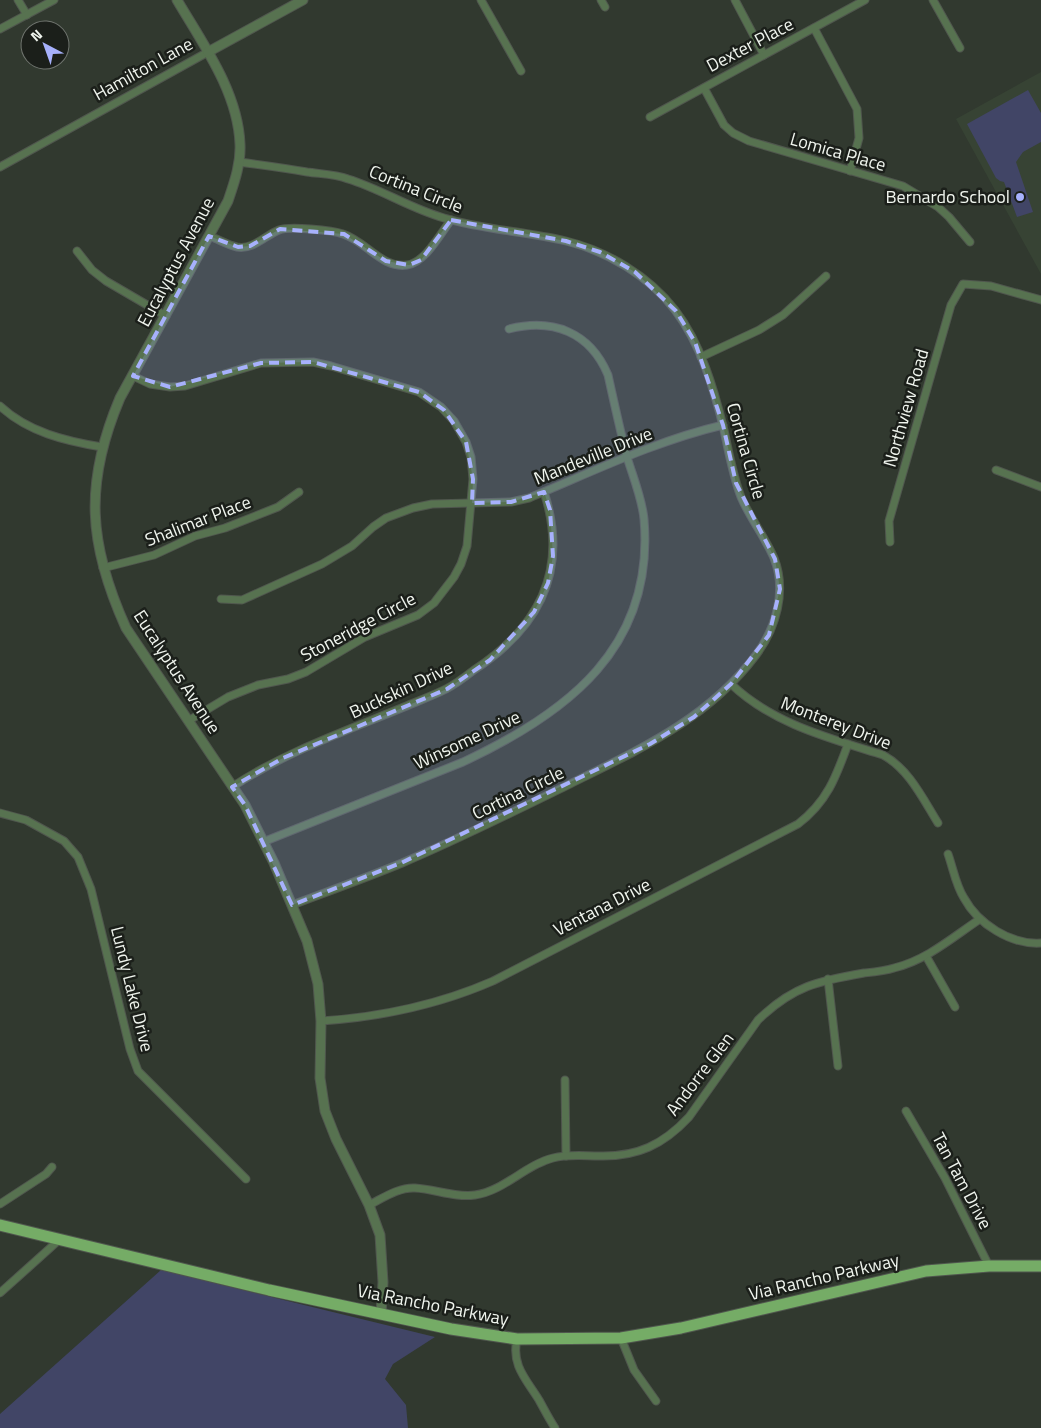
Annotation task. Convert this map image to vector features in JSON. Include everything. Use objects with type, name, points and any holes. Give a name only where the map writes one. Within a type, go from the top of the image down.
[{"type":"main road","name":"Via Rancho Parkway","points":[[0,1225],[269,1290],[451,1329],[517,1339],[621,1338],[681,1328],[926,1271],[989,1266],[1041,1266]]},
{"type":"street","points":[[18,0],[27,15]]},
{"type":"street","points":[[0,28],[54,0]]},
{"type":"street","name":"Eucalyptus Avenue","points":[[177,0],[208,52],[228,93],[238,126],[241,146],[239,162],[228,201],[120,398],[108,428],[99,463],[95,507],[96,537],[112,599],[126,628],[218,763],[244,805],[274,863],[307,941],[316,976],[321,1021],[320,1078],[325,1111],[336,1139],[369,1205],[380,1235],[383,1282],[381,1314]]},
{"type":"street","name":"Hamilton Lane","points":[[0,167],[303,0]]},
{"type":"street","points":[[481,0],[521,71]]},
{"type":"street","points":[[735,0],[764,55]]},
{"type":"street","name":"Dexter Place","points":[[650,117],[863,0]]},
{"type":"street","points":[[933,0],[960,48]]},
{"type":"street","points":[[814,28],[857,108],[859,138],[850,171]]},
{"type":"street","name":"Lomica Place","points":[[704,88],[724,125],[749,142],[903,186],[938,207],[970,242]]},
{"type":"street","name":"Cortina Circle","points":[[239,162],[343,177],[369,186],[438,217],[471,226],[566,241],[600,252],[635,272],[664,297],[676,311],[695,342],[723,425],[736,483],[747,510],[774,559],[780,589],[777,614],[769,635],[756,656],[731,684],[694,717],[642,748],[487,825],[401,863],[292,905]]},
{"type":"street","points":[[209,236],[238,247],[250,246],[280,229],[294,228],[344,234],[397,266],[409,265],[421,260],[451,220]]},
{"type":"street","points":[[77,250],[92,270],[106,281],[166,316]]},
{"type":"street","points":[[701,357],[759,330],[782,314],[826,276]]},
{"type":"street","name":"Northview Road","points":[[890,542],[889,521],[951,305],[963,284],[990,286],[1041,300]]},
{"type":"street","name":"Winsome Drive","points":[[263,842],[463,762],[532,725],[584,686],[604,663],[632,615],[642,574],[645,544],[644,517],[608,375],[602,360],[585,341],[576,335],[555,327],[542,325],[521,326],[509,329]]},
{"type":"street","name":"Stoneridge Circle","points":[[133,376],[150,384],[170,387],[185,386],[261,363],[312,362],[331,366],[418,392],[449,416],[466,442],[471,457],[473,472],[472,502],[466,546],[461,564],[454,577],[434,603],[418,616],[365,636],[306,672],[288,679],[258,685],[228,697],[188,721]]},
{"type":"street","points":[[0,406],[25,424],[48,434],[66,441],[102,447]]},
{"type":"street","name":"Mandeville Drive","points":[[221,599],[242,600],[322,564],[352,546],[386,518],[413,508],[432,504],[511,502],[529,498],[628,457],[698,431],[723,425]]},
{"type":"street","points":[[996,470],[1041,487]]},
{"type":"street","name":"Shalimar Place","points":[[103,568],[154,555],[195,536],[225,528],[278,507],[299,492]]},
{"type":"street","name":"Buckskin Drive","points":[[232,787],[251,774],[283,758],[447,689],[490,660],[514,639],[534,612],[548,583],[553,556],[554,534],[550,510],[544,492]]},
{"type":"street","name":"Monterey Drive","points":[[731,684],[742,695],[771,715],[802,729],[883,755],[893,760],[908,776],[938,823]]},
{"type":"street","name":"Ventana Drive","points":[[321,1021],[362,1018],[401,1011],[441,1001],[493,981],[798,824],[825,797],[834,781],[848,744]]},
{"type":"street","name":"Lundy Lake Drive","points":[[0,813],[26,820],[64,841],[78,857],[91,889],[130,1049],[138,1071],[246,1180]]},
{"type":"street","points":[[948,854],[962,897],[973,913],[1000,933],[1014,939],[1041,943]]},
{"type":"street","name":"Andorre Glen","points":[[369,1205],[389,1194],[414,1187],[471,1196],[481,1195],[494,1190],[534,1165],[552,1158],[633,1154],[657,1144],[678,1129],[689,1118],[758,1020],[788,995],[828,979],[895,968],[926,956],[980,918]]},
{"type":"street","points":[[926,956],[955,1007]]},
{"type":"street","points":[[828,979],[838,1066]]},
{"type":"street","points":[[565,1080],[566,1156]]},
{"type":"street","name":"Tan Tam Drive","points":[[906,1111],[945,1178],[989,1266]]},
{"type":"street","points":[[0,1204],[46,1174],[52,1167]]},
{"type":"street","points":[[0,1293],[59,1240]]},
{"type":"street","points":[[621,1338],[634,1370],[656,1401]]},
{"type":"street","points":[[517,1339],[516,1360],[525,1381],[538,1398],[554,1428]]},
{"type":"highlighted area","points":[[451,220],[566,241],[600,252],[635,272],[676,311],[695,342],[723,425],[736,483],[775,559],[780,589],[769,635],[731,684],[694,717],[650,744],[401,863],[292,905],[245,805],[232,787],[283,758],[447,689],[490,660],[534,612],[548,583],[553,556],[550,510],[544,492],[511,502],[472,503],[473,479],[466,442],[444,410],[419,392],[313,362],[261,363],[170,387],[133,376],[209,236],[238,247],[250,246],[280,229],[344,234],[386,261],[409,265],[421,260]]},
{"type":"shaded area","name":"Bernardo School","points":[[1041,72],[1041,274],[956,119]]},
{"type":"shaded area","points":[[1028,90],[1041,113],[1041,142],[1023,152],[1016,162],[1033,212],[1017,217],[1004,182],[996,178],[967,124]]},
{"type":"shaded area","points":[[161,1270],[435,1337],[393,1364],[385,1379],[406,1405],[408,1428],[0,1428],[0,1414]]},
{"type":"place","name":"Bernardo School","points":[[1020,197]]}]
